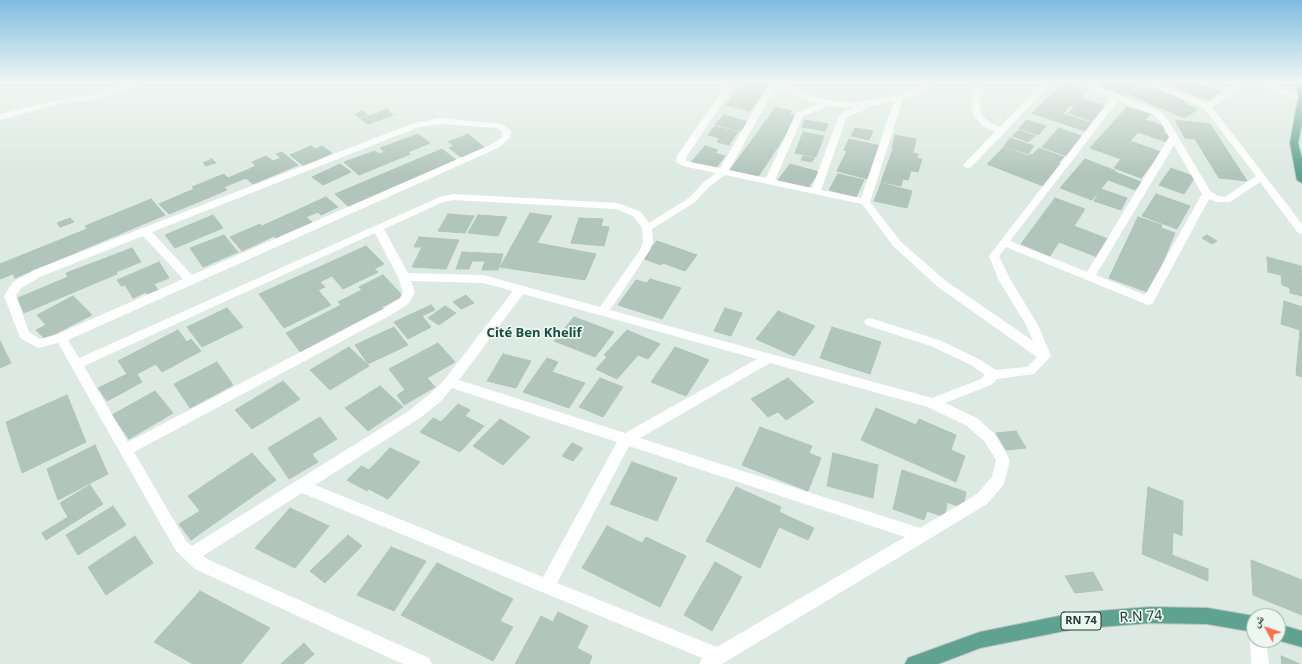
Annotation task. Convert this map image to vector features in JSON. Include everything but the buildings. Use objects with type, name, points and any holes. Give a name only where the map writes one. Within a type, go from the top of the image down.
[{"type":"main road","points":[[1300,112],[1294,143],[1302,180]]},
{"type":"main road","name":"R.N 74","points":[[914,664],[980,640],[1074,621],[1150,615],[1207,616],[1246,623]]},
{"type":"main road","points":[[1286,634],[1302,639]]},
{"type":"street","points":[[0,117],[19,112]]},
{"type":"street","points":[[713,112],[682,156],[681,162],[865,202],[897,244],[942,284],[1045,356]]},
{"type":"street","points":[[647,228],[675,212],[723,172],[757,112]]},
{"type":"street","points":[[769,182],[799,115],[804,112]]},
{"type":"street","points":[[816,192],[842,118],[850,112]]},
{"type":"street","points":[[865,202],[894,112]]},
{"type":"street","points":[[977,112],[979,117],[986,124],[1000,131]]},
{"type":"street","points":[[968,165],[1019,112]]},
{"type":"street","points":[[1045,356],[1032,325],[1004,279],[994,256],[1105,112]]},
{"type":"street","points":[[1157,112],[1164,120],[1207,194],[1216,199],[1227,200],[1261,178]]},
{"type":"street","points":[[1211,112],[1302,232]]},
{"type":"street","points":[[442,121],[499,126],[507,131],[506,138],[495,146],[61,338],[38,344],[24,335],[10,296],[17,285],[38,273],[145,231],[417,125],[442,121]]},
{"type":"street","points":[[1089,277],[1174,137]]},
{"type":"street","points":[[1004,242],[1148,301],[1207,194]]},
{"type":"street","points":[[76,364],[440,200],[454,197],[618,206],[637,214],[647,228],[648,242],[645,250],[603,312]]},
{"type":"street","points":[[125,450],[387,312],[404,301],[409,292],[404,277],[378,228]]},
{"type":"street","points":[[145,231],[190,281]]},
{"type":"street","points":[[302,486],[547,586],[713,660],[982,499],[999,480],[1003,460],[990,438],[972,422],[932,403],[483,279],[404,277]]},
{"type":"street","points":[[191,555],[415,414],[436,397],[450,382],[521,289]]},
{"type":"street","points":[[870,322],[935,343],[975,362],[994,375]]},
{"type":"street","points":[[61,338],[180,546],[201,564],[423,664]]},
{"type":"street","points":[[932,403],[986,382],[994,375],[1030,371],[1045,356]]},
{"type":"street","points":[[547,586],[626,439],[769,358]]},
{"type":"street","points":[[450,382],[920,535]]},
{"type":"street","points":[[1259,648],[1260,664]]},
{"type":"district","name":"Cité Ben Khelif","points":[[534,333]]}]
